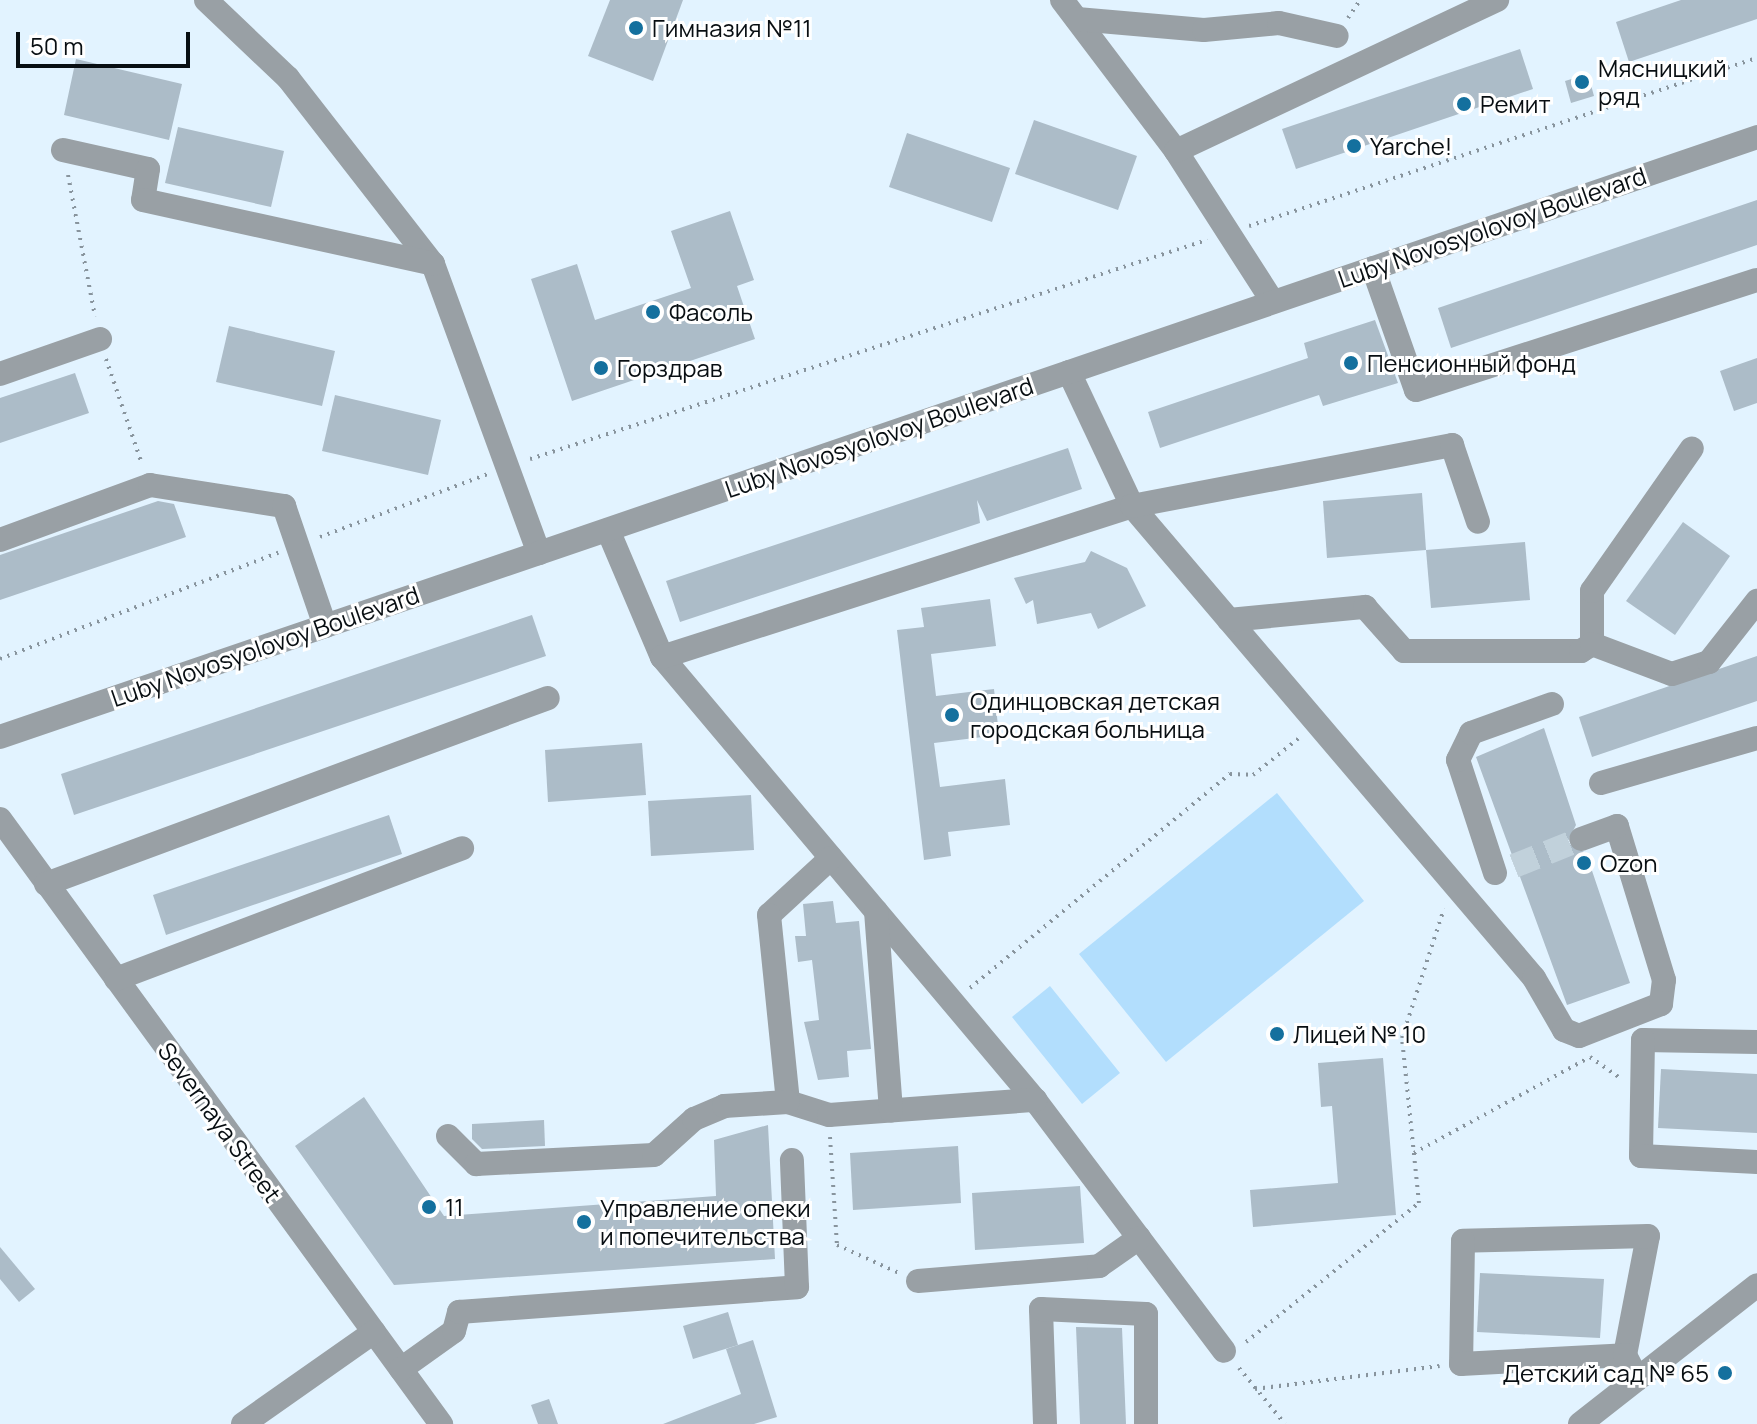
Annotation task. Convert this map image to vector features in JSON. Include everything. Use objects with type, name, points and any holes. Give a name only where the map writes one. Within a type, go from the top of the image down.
[{"type":"street","points":[[206,0],[288,78],[433,264],[539,553]]},
{"type":"street","points":[[1176,151],[1497,0]]},
{"type":"street","points":[[1069,10],[1176,151],[1232,232],[1273,302]]},
{"type":"street","points":[[1069,10],[1204,30],[1279,23],[1337,36]]},
{"type":"street","name":"Luby Novosyolovoy Boulevard","points":[[0,737],[1757,137]]},
{"type":"street","points":[[63,150],[148,169],[143,200],[433,264]]},
{"type":"street","points":[[1373,268],[1416,390],[1757,280]]},
{"type":"street","points":[[0,374],[100,339]]},
{"type":"street","points":[[1069,372],[1132,506],[1534,978],[1564,1030],[1579,1036],[1661,1004],[1664,980],[1617,826],[1581,839]]},
{"type":"street","points":[[662,657],[1132,506],[1452,445],[1478,522]]},
{"type":"street","points":[[1592,644],[1592,591],[1692,448]]},
{"type":"street","points":[[0,540],[150,485],[284,506],[325,626]]},
{"type":"street","points":[[608,530],[662,657],[1035,1100],[1227,1354]]},
{"type":"street","points":[[1592,644],[1672,674],[1709,662],[1757,601]]},
{"type":"street","points":[[1229,620],[1365,607],[1404,651],[1581,651],[1592,644]]},
{"type":"street","points":[[46,884],[548,698]]},
{"type":"street","points":[[1457,888],[1504,869],[1458,760],[1471,733],[1552,704]]},
{"type":"street","points":[[1601,783],[1757,738]]},
{"type":"street","name":"Severnaya Street","points":[[0,819],[401,1369],[432,1421]]},
{"type":"street","points":[[116,979],[462,848]]},
{"type":"street","points":[[788,1102],[769,915],[831,858]]},
{"type":"street","points":[[876,911],[891,1110]]},
{"type":"street","points":[[1757,1042],[1643,1040],[1641,1156],[1757,1162]]},
{"type":"street","points":[[448,1136],[476,1164],[654,1155],[694,1119],[724,1106],[788,1102],[829,1115],[1035,1100]]},
{"type":"street","points":[[401,1369],[454,1331],[459,1312],[797,1287],[792,1160]]},
{"type":"street","points":[[1625,1355],[1461,1364],[1463,1241],[1648,1236],[1625,1355],[1637,1379]]},
{"type":"street","points":[[918,1281],[1099,1266],[1139,1238]]},
{"type":"street","points":[[1580,1424],[1757,1285]]},
{"type":"street","points":[[1045,1424],[1041,1309],[1146,1314],[1146,1424]]},
{"type":"street","points":[[243,1424],[374,1332]]},
{"type":"path","points":[[0,659],[507,467],[1757,58]]},
{"type":"path","points":[[953,1003],[1230,774],[1253,775],[1317,723]]},
{"type":"path","points":[[1285,1424],[1227,1354],[1419,1203],[1402,1038],[1457,888]]},
{"type":"path","points":[[1414,1153],[1590,1057],[1642,1093]]},
{"type":"path","points":[[829,1115],[837,1245],[918,1281]]},
{"type":"path","points":[[1255,1389],[1461,1364]]},
{"type":"shaded area","points":[[1277,793],[1364,901],[1166,1062],[1079,954]]},
{"type":"shaded area","points":[[1050,986],[1120,1073],[1082,1104],[1012,1017]]},
{"type":"building","name":"Гимназия №11","points":[[610,0],[683,0],[653,81],[588,56]]},
{"type":"building","points":[[1681,0],[1757,0],[1757,19],[1629,62],[1616,22]]},
{"type":"building","points":[[1520,49],[1533,89],[1296,169],[1282,129]]},
{"type":"building","points":[[76,59],[182,84],[169,140],[64,115]]},
{"type":"building","points":[[1588,74],[1594,96],[1571,103],[1565,81]]},
{"type":"building","points":[[1034,120],[1137,156],[1118,210],[1015,174]]},
{"type":"building","points":[[178,127],[284,151],[271,207],[165,183]]},
{"type":"building","points":[[907,133],[1010,168],[992,222],[889,187]]},
{"type":"building","points":[[1757,200],[1757,245],[1451,348],[1438,308]]},
{"type":"building","points":[[730,211],[754,280],[737,286],[755,339],[572,401],[531,279],[577,264],[595,320],[691,288],[671,231]]},
{"type":"building","points":[[1375,320],[1398,383],[1323,406],[1319,395],[1160,448],[1148,412],[1308,358],[1304,343]]},
{"type":"building","points":[[229,326],[335,351],[322,406],[216,382]]},
{"type":"building","points":[[1757,358],[1757,403],[1734,411],[1720,371]]},
{"type":"building","points":[[75,373],[89,413],[0,443],[0,398]]},
{"type":"building","points":[[335,395],[441,420],[428,475],[322,451]]},
{"type":"building","points":[[1068,448],[1082,489],[987,521],[977,500],[980,523],[680,622],[666,581]]},
{"type":"building","points":[[1422,493],[1426,550],[1327,558],[1323,501]]},
{"type":"building","points":[[158,501],[174,504],[186,537],[0,600],[0,555]]},
{"type":"building","points":[[1683,522],[1730,556],[1675,635],[1626,601]]},
{"type":"building","points":[[1525,542],[1530,600],[1431,608],[1426,550]]},
{"type":"building","points":[[1091,551],[1127,568],[1146,606],[1098,629],[1091,613],[1037,624],[1033,600],[1026,604],[1014,578],[1085,562]]},
{"type":"building","name":"Одинцовская детская городская больница","points":[[990,599],[996,646],[931,654],[936,696],[994,689],[999,735],[934,743],[940,787],[1005,779],[1010,825],[948,832],[951,856],[924,860],[897,630],[924,627],[921,608]]},
{"type":"building","points":[[532,615],[546,656],[74,815],[61,774]]},
{"type":"building","points":[[1757,656],[1757,701],[1592,757],[1579,717]]},
{"type":"building","points":[[1544,728],[1576,825],[1567,843],[1586,853],[1630,983],[1567,1005],[1476,757]]},
{"type":"building","points":[[642,743],[646,795],[548,802],[545,750]]},
{"type":"building","points":[[751,795],[754,850],[651,856],[648,801]]},
{"type":"building","points":[[389,815],[402,854],[166,935],[153,895]]},
{"type":"building","points":[[833,901],[836,923],[859,921],[871,1049],[847,1051],[849,1077],[818,1080],[804,1022],[819,1020],[812,960],[798,962],[795,936],[806,936],[803,904]]},
{"type":"building","points":[[1383,1058],[1396,1215],[1253,1227],[1250,1190],[1338,1183],[1332,1106],[1321,1107],[1318,1063]]},
{"type":"building","points":[[1661,1069],[1757,1074],[1757,1133],[1658,1128]]},
{"type":"building","points":[[364,1097],[444,1216],[716,1196],[714,1140],[768,1125],[775,1259],[394,1285],[295,1146]]},
{"type":"building","points":[[544,1120],[545,1146],[482,1149],[472,1139],[472,1124]]},
{"type":"building","points":[[958,1146],[961,1203],[853,1210],[850,1153]]},
{"type":"building","points":[[1080,1186],[1084,1243],[975,1250],[972,1193]]},
{"type":"building","points":[[0,1247],[35,1289],[19,1302],[0,1279]]},
{"type":"building","points":[[1480,1273],[1604,1279],[1600,1338],[1477,1332]]},
{"type":"building","points":[[728,1312],[738,1345],[693,1359],[683,1326]]},
{"type":"building","points":[[1076,1327],[1122,1328],[1126,1424],[1080,1424]]},
{"type":"building","points":[[753,1340],[777,1417],[754,1424],[663,1424],[741,1394],[726,1349]]},
{"type":"building","points":[[549,1399],[558,1424],[538,1424],[531,1405]]},
{"type":"tunnel","points":[[1514,866],[1581,839]]},
{"type":"place","name":"Гимназия №11","points":[[636,28]]},
{"type":"place","name":"Мясницкий ряд","points":[[1582,82]]},
{"type":"place","name":"Ремит","points":[[1464,104]]},
{"type":"place","name":"Yarche!","points":[[1354,146]]},
{"type":"place","name":"Фасоль","points":[[653,312]]},
{"type":"place","name":"Пенсионный фонд","points":[[1351,363]]},
{"type":"place","name":"Горздрав","points":[[601,368]]},
{"type":"place","name":"Одинцовская детская городская больница","points":[[952,715]]},
{"type":"place","name":"Ozon","points":[[1584,863]]},
{"type":"place","name":"Лицей № 10","points":[[1277,1034]]},
{"type":"place","name":"11","points":[[429,1207]]},
{"type":"place","name":"Управление опеки и попечительства","points":[[584,1222]]},
{"type":"place","name":"Детский сад № 65","points":[[1725,1373]]}]
